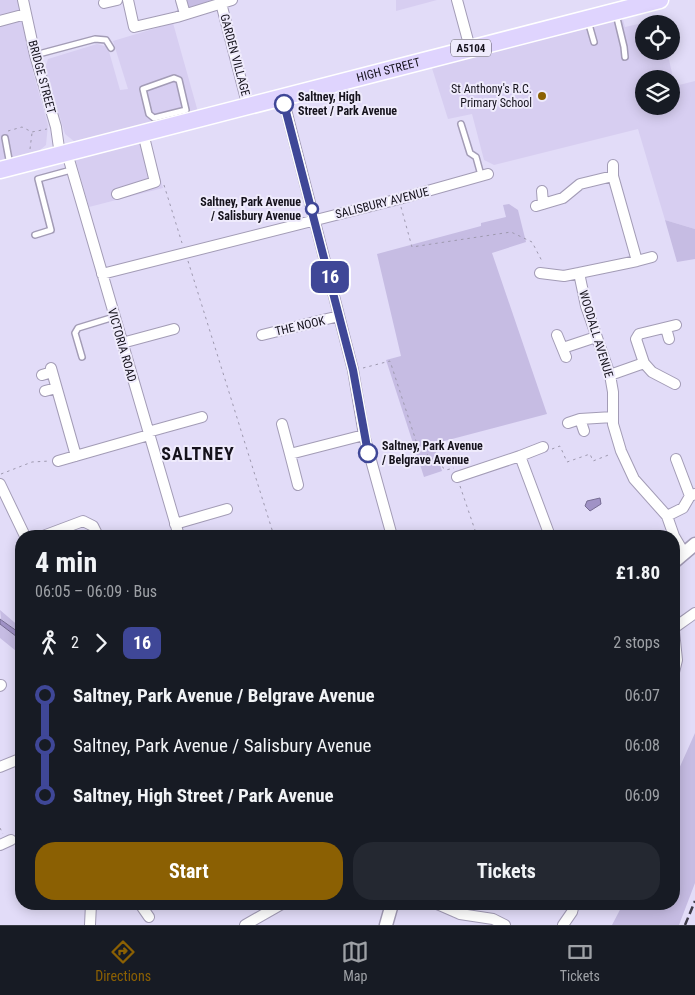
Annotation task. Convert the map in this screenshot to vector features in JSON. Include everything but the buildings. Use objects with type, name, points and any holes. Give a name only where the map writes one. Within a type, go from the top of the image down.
[{"type":"main road","name":"HIGH STREET","points":[[5,169],[143,133],[170,120],[248,107],[660,0]]},
{"type":"street","name":"BRIDGE STREET","points":[[23,0],[35,55],[64,154]]},
{"type":"street","points":[[104,3],[117,0]]},
{"type":"street","name":"GARDEN VILLAGE","points":[[128,0],[134,27],[232,0]]},
{"type":"street","points":[[181,0],[185,14]]},
{"type":"street","points":[[457,0],[470,48]]},
{"type":"street","name":"GARDEN VILLAGE","points":[[221,3],[248,107]]},
{"type":"street","points":[[0,21],[26,14]]},
{"type":"street","points":[[282,98],[353,370],[364,435],[391,530]]},
{"type":"street","points":[[116,194],[155,182],[143,133]]},
{"type":"street","name":"VICTORIA ROAD","points":[[64,154],[72,170],[177,530]]},
{"type":"street","points":[[542,191],[539,205],[563,198],[580,184],[613,171],[637,261]]},
{"type":"street","name":"SALISBURY AVENUE","points":[[102,274],[399,199],[484,175]]},
{"type":"street","name":"WOODALL AVENUE","points":[[652,257],[579,273],[596,337],[610,375],[613,392],[613,417],[621,451],[634,479],[667,516],[672,530]]},
{"type":"street","points":[[543,274],[564,276],[579,273]]},
{"type":"street","name":"THE NOOK","points":[[262,335],[339,316]]},
{"type":"street","points":[[669,339],[671,326],[639,334],[636,339],[644,363],[652,372],[674,384]]},
{"type":"street","points":[[122,343],[174,328]]},
{"type":"street","points":[[557,335],[564,353],[596,337]]},
{"type":"street","points":[[610,375],[644,363]]},
{"type":"street","points":[[48,372],[56,388],[76,456]]},
{"type":"street","points":[[45,391],[56,388]]},
{"type":"street","points":[[58,461],[202,417]]},
{"type":"street","points":[[568,423],[580,419],[613,417]]},
{"type":"street","points":[[580,419],[584,431]]},
{"type":"street","points":[[282,424],[298,485]]},
{"type":"street","points":[[290,454],[364,435]]},
{"type":"street","points":[[457,477],[543,447]]},
{"type":"street","points":[[520,456],[548,530]]},
{"type":"street","points":[[667,516],[683,508],[692,495],[675,466]]},
{"type":"street","points":[[0,484],[22,530]]},
{"type":"street","points":[[175,524],[227,509]]},
{"type":"street","points":[[59,530],[83,521],[93,526],[95,530]]},
{"type":"street","points":[[680,557],[695,544]]},
{"type":"street","name":"WOODALL AVENUE","points":[[680,546],[684,553]]},
{"type":"street","points":[[680,625],[695,613]]},
{"type":"street","points":[[0,767],[15,761]]},
{"type":"street","points":[[0,845],[11,840]]},
{"type":"street","points":[[90,925],[91,910]]},
{"type":"street","points":[[144,910],[149,917]]},
{"type":"street","points":[[245,925],[271,910]]},
{"type":"street","points":[[386,925],[390,910]]},
{"type":"street","points":[[464,910],[505,925]]},
{"type":"street","points":[[563,925],[572,910]]},
{"type":"lane","points":[[615,11],[625,57]]},
{"type":"lane","points":[[588,18],[594,42]]},
{"type":"lane","points":[[35,55],[95,39],[106,40],[111,48]]},
{"type":"lane","points":[[174,78],[179,80],[186,110],[170,120],[154,118],[149,114],[143,89],[174,78]]},
{"type":"lane","points":[[461,124],[470,153],[476,157],[484,175]]},
{"type":"lane","points":[[4,138],[5,169]]},
{"type":"lane","points":[[35,236],[51,230],[38,179],[72,170]]},
{"type":"lane","points":[[82,357],[75,333],[78,328],[114,317]]},
{"type":"path","points":[[8,131],[22,128],[32,132],[56,127]]},
{"type":"path","points":[[32,132],[30,148],[33,162]]},
{"type":"path","points":[[163,182],[272,530]]},
{"type":"path","points":[[399,199],[412,247],[512,232],[532,242],[544,265],[543,274]]},
{"type":"path","points":[[353,370],[390,361],[418,447],[446,470],[453,467],[475,530]]},
{"type":"path","points":[[543,447],[546,450],[560,446],[567,462],[590,454],[593,460],[621,451]]},
{"type":"path","points":[[0,475],[32,462],[58,461]]},
{"type":"shaded area","points":[[0,0],[19,0],[33,72],[48,125],[46,145],[34,155],[0,163]]},
{"type":"shaded area","points":[[186,0],[213,0],[188,8]]},
{"type":"shaded area","points":[[396,0],[437,0],[396,11]]},
{"type":"shaded area","name":"St Anthony's R.C. Primary School","points":[[622,16],[625,27],[635,25],[635,60],[669,60],[671,70],[635,70],[635,115],[680,115],[680,85],[695,81],[695,229],[665,220],[638,129],[494,165],[484,160],[472,114],[448,119],[431,65]]},
{"type":"shaded area","points":[[173,23],[198,112],[82,143],[75,142],[65,134],[45,68],[48,59],[97,44],[105,46],[108,48],[120,90],[128,89],[113,41]]},
{"type":"shaded area","points":[[149,137],[163,188],[89,207],[75,158]]},
{"type":"shaded area","points":[[509,204],[518,210],[526,242],[492,253],[547,414],[433,444],[442,471],[424,477],[386,360],[401,356],[377,254],[481,226],[481,223],[506,217],[503,205]]},
{"type":"shaded area","points":[[665,220],[695,229],[695,259],[677,262]]},
{"type":"shaded area","points":[[600,498],[601,504],[590,511],[585,506],[587,501]]},
{"type":"shaded area","points":[[0,610],[15,623],[15,630],[1,619]]},
{"type":"shaded area","points":[[0,619],[15,630],[15,635],[0,624]]},
{"type":"shaded area","points":[[0,624],[15,635],[15,650],[0,638]]},
{"type":"shaded area","points":[[695,733],[695,883],[679,925],[612,925],[620,910],[680,910],[680,767]]},
{"type":"railway","points":[[685,925],[695,901]]},
{"type":"bus line","name":"16","points":[[284,104],[353,370],[368,453]]},
{"type":"place","name":"St Anthony's R.C. Primary School","points":[[542,96]]},
{"type":"place","name":"Saltney, High Street / Park Avenue","points":[[284,104]]},
{"type":"place","name":"Saltney, Park Avenue / Salisbury Avenue","points":[[312,209]]},
{"type":"place","name":"Saltney, Park Avenue / Belgrave Avenue","points":[[368,453]]},
{"type":"district","name":"SALTNEY","points":[[198,453]]}]
